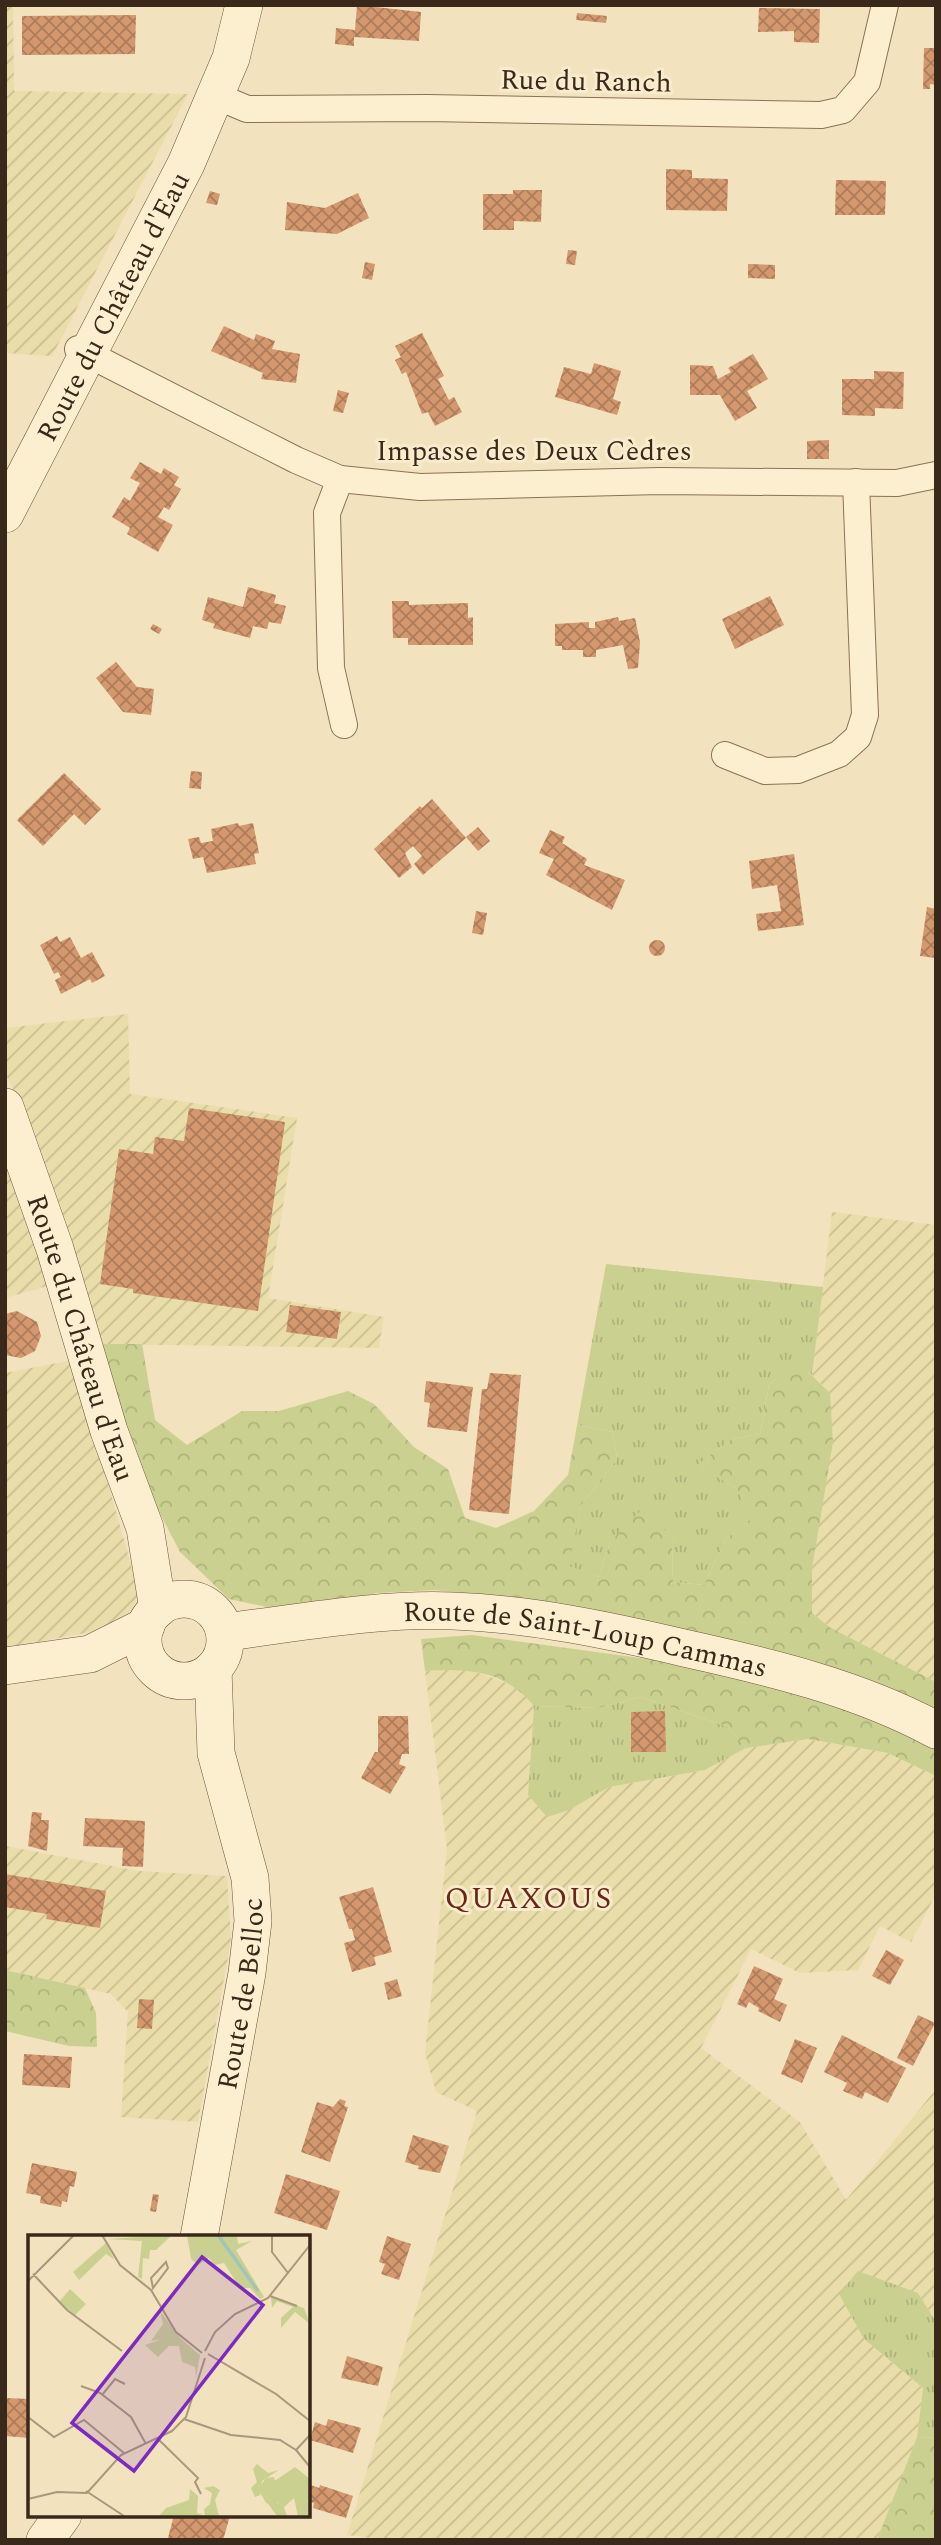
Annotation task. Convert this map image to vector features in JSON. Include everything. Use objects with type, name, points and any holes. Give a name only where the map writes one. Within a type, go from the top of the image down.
[{"type":"street","name":"Route du Château d'Eau","points":[[9,490],[83,351],[175,160],[214,95],[231,58],[244,5]]},
{"type":"street","name":"Rue du Ranch","points":[[214,95],[247,109],[427,108],[821,115],[843,110],[867,82],[885,5]]},
{"type":"street","name":"Impasse des Deux Cèdres","points":[[83,351],[296,460],[340,479],[421,487],[660,481],[897,483],[936,475]]},
{"type":"street","points":[[340,479],[327,513],[331,668],[344,725]]},
{"type":"street","points":[[725,755],[765,771],[798,770],[839,754],[858,737],[865,715],[856,482]]},
{"type":"street","name":"Route du Château d'Eau","points":[[5,1107],[55,1250],[109,1431],[145,1528],[165,1611]]},
{"type":"street","points":[[5,1666],[90,1654],[165,1611],[206,1605],[218,1617],[225,1632]]},
{"type":"street","name":"Route de Belloc","points":[[165,1611],[144,1647],[216,1752]]},
{"type":"street","name":"Route de Saint-Loup Cammas","points":[[225,1632],[390,1614],[451,1611],[527,1617],[625,1634],[743,1661],[842,1689],[899,1710],[936,1730]]},
{"type":"street","name":"Route de Belloc","points":[[199,2235],[247,1973],[253,1921],[250,1878],[216,1752],[213,1669],[225,1645],[225,1632]]},
{"type":"street","points":[[90,1654],[195,1679],[213,1669]]},
{"type":"street","points":[[44,2540],[61,2517]]},
{"type":"shaded area","points":[[5,5],[13,5],[14,91],[188,94],[52,356],[5,353]]},
{"type":"shaded area","points":[[128,1014],[130,1094],[297,1118],[268,1298],[384,1317],[379,1348],[99,1344],[59,1203],[24,1110],[5,1073],[5,1028]]},
{"type":"shaded area","points":[[5,1149],[47,1286],[5,1298]]},
{"type":"shaded area","points":[[832,1212],[936,1225],[936,1682],[831,1628],[812,1613],[812,1569],[830,1393],[812,1375]]},
{"type":"shaded area","points":[[73,1360],[139,1593],[131,1615],[112,1628],[5,1648],[5,1373]]},
{"type":"shaded area","points":[[465,1668],[518,1687],[534,1706],[528,1795],[569,1810],[609,1787],[705,1770],[746,1748],[807,1739],[888,1753],[936,1776],[936,1894],[911,1942],[880,1926],[858,1970],[800,1973],[751,1949],[701,2048],[800,2122],[846,2200],[936,2089],[936,2322],[918,2293],[864,2339],[923,2388],[917,2437],[877,2540],[385,2540],[347,2535],[477,2111],[436,2092],[425,2053],[447,1849],[425,1671]]},
{"type":"shaded area","points":[[5,1846],[139,1871],[227,1876],[231,1940],[198,2122],[121,2117],[128,2012],[111,1994],[5,1970]]},
{"type":"green space","points":[[606,1264],[823,1287],[812,1375],[797,1362],[769,1385],[760,1434],[732,1439],[698,1465],[736,1488],[753,1518],[726,1539],[704,1585],[673,1582],[672,1538],[610,1542],[599,1577],[568,1566],[581,1505],[617,1459],[613,1432],[577,1425]]},
{"type":"green space","points":[[99,1344],[142,1344],[155,1420],[187,1445],[242,1411],[279,1411],[348,1391],[374,1404],[414,1447],[448,1469],[465,1518],[496,1528],[534,1511],[568,1475],[577,1425],[613,1432],[617,1459],[581,1505],[569,1566],[599,1577],[610,1542],[644,1507],[672,1538],[673,1582],[704,1585],[726,1539],[752,1518],[736,1488],[697,1465],[732,1439],[760,1434],[769,1385],[797,1361],[830,1393],[833,1442],[812,1569],[812,1613],[831,1628],[936,1682],[933,1713],[545,1607],[436,1590],[377,1593],[291,1612],[229,1599],[180,1552],[136,1467]]},
{"type":"green space","points":[[472,1635],[714,1668],[885,1715],[936,1744],[936,1776],[888,1753],[808,1739],[746,1748],[728,1727],[641,1697],[598,1708],[534,1706],[511,1685],[485,1674],[457,1670],[425,1671],[421,1639]]},
{"type":"green space","points":[[641,1697],[728,1727],[746,1748],[705,1770],[609,1787],[569,1810],[547,1817],[528,1795],[534,1706],[598,1708]]},
{"type":"green space","points":[[5,1970],[85,1988],[96,2013],[97,2047],[69,2046],[5,2031]]},
{"type":"green space","points":[[858,2271],[918,2293],[936,2322],[936,2438],[917,2437],[923,2388],[864,2339],[839,2294]]},
{"type":"green space","points":[[917,2437],[936,2438],[936,2540],[877,2540]]},
{"type":"building","points":[[357,5],[421,12],[419,41],[354,37],[354,46],[335,44],[336,28],[355,30]]},
{"type":"building","points":[[759,8],[820,9],[819,43],[794,42],[794,31],[758,32]]},
{"type":"building","points":[[577,13],[607,16],[606,23],[576,20]]},
{"type":"building","points":[[136,15],[135,54],[22,55],[22,16]]},
{"type":"building","points":[[924,48],[936,48],[936,85],[930,84],[930,89],[923,89]]},
{"type":"building","points":[[666,169],[692,170],[692,178],[728,179],[727,211],[666,210]]},
{"type":"building","points":[[836,180],[886,181],[885,215],[835,215]]},
{"type":"building","points":[[513,190],[542,190],[541,222],[514,221],[514,230],[483,230],[483,194],[513,194]]},
{"type":"building","points":[[210,191],[220,194],[217,205],[206,203]]},
{"type":"building","points":[[358,193],[369,218],[337,234],[285,230],[287,202],[325,208]]},
{"type":"building","points":[[568,250],[577,251],[575,265],[566,264]]},
{"type":"building","points":[[365,262],[375,264],[372,280],[362,278]]},
{"type":"building","points":[[748,264],[775,265],[775,279],[748,278]]},
{"type":"building","points":[[224,326],[254,340],[256,334],[275,341],[272,349],[300,354],[296,383],[261,379],[263,373],[211,351]]},
{"type":"building","points":[[422,333],[444,376],[438,379],[449,400],[454,397],[462,412],[435,426],[428,412],[422,414],[406,372],[402,374],[395,360],[401,357],[395,346]]},
{"type":"building","points":[[753,354],[768,379],[747,391],[757,408],[735,421],[720,395],[690,395],[690,365],[713,366],[718,379],[731,372],[728,368]]},
{"type":"building","points":[[594,363],[621,371],[613,399],[621,402],[617,415],[555,397],[564,367],[591,374]]},
{"type":"building","points":[[874,371],[904,372],[903,409],[875,408],[875,416],[842,415],[842,379],[874,379]]},
{"type":"building","points":[[338,390],[349,393],[343,413],[333,411]]},
{"type":"building","points":[[829,440],[829,459],[807,459],[807,441]]},
{"type":"building","points":[[140,462],[161,474],[164,468],[179,477],[174,485],[181,489],[169,510],[164,507],[158,517],[173,525],[158,552],[127,534],[130,528],[112,517],[124,497],[130,501],[140,483],[130,478]]},
{"type":"building","points":[[248,587],[276,595],[274,603],[286,606],[281,624],[269,622],[267,629],[253,626],[250,638],[213,628],[215,624],[202,620],[208,597],[243,607]]},
{"type":"building","points":[[770,596],[784,625],[735,649],[722,619]]},
{"type":"building","points":[[392,601],[409,601],[409,605],[468,603],[468,618],[473,617],[473,645],[408,645],[408,638],[393,638]]},
{"type":"building","points":[[618,617],[619,621],[635,618],[640,642],[638,668],[628,669],[623,645],[596,650],[596,657],[583,657],[583,650],[562,650],[562,646],[555,646],[555,624],[589,622],[589,628],[595,628],[595,622]]},
{"type":"building","points":[[153,624],[162,629],[159,634],[150,629]]},
{"type":"building","points":[[116,662],[137,687],[154,689],[151,715],[123,712],[96,678]]},
{"type":"building","points":[[191,771],[202,772],[201,789],[189,788]]},
{"type":"building","points":[[64,773],[101,809],[85,825],[74,814],[43,846],[17,820]]},
{"type":"building","points":[[432,799],[466,838],[423,875],[414,864],[422,856],[413,846],[405,853],[412,867],[399,878],[374,849],[420,806],[422,808]]},
{"type":"building","points":[[238,823],[239,826],[253,823],[259,853],[254,854],[256,864],[207,873],[203,857],[193,859],[188,839],[199,837],[201,843],[213,841],[211,829]]},
{"type":"building","points":[[478,827],[490,841],[478,851],[466,837]]},
{"type":"building","points":[[550,830],[565,837],[562,843],[587,859],[584,865],[625,880],[612,910],[546,875],[554,859],[539,853]]},
{"type":"building","points":[[794,854],[804,925],[758,931],[756,914],[781,911],[777,885],[752,889],[749,861]]},
{"type":"building","points":[[927,907],[936,909],[936,958],[920,956]]},
{"type":"building","points":[[476,911],[487,913],[483,935],[472,933]]},
{"type":"building","points":[[57,936],[60,942],[70,937],[81,958],[92,952],[105,976],[92,983],[90,979],[61,994],[55,980],[61,977],[58,972],[54,974],[40,945]]},
{"type":"building","points":[[657,940],[663,942],[663,954],[657,956],[651,954],[649,948],[651,942]]},
{"type":"building","points":[[189,1108],[285,1122],[258,1311],[133,1293],[133,1289],[100,1284],[119,1149],[153,1154],[155,1137],[184,1141]]},
{"type":"building","points":[[290,1305],[341,1312],[337,1339],[286,1332]]},
{"type":"building","points":[[17,1311],[37,1322],[41,1336],[35,1351],[21,1358],[5,1355],[5,1314]]},
{"type":"building","points":[[490,1373],[521,1375],[509,1514],[469,1510],[482,1389],[487,1389]]},
{"type":"building","points":[[426,1381],[473,1387],[467,1432],[427,1427],[430,1403],[424,1402]]},
{"type":"building","points":[[665,1711],[666,1752],[631,1752],[631,1712]]},
{"type":"building","points":[[378,1716],[408,1716],[409,1754],[402,1754],[399,1764],[406,1767],[390,1794],[361,1778],[375,1752],[378,1752]]},
{"type":"building","points":[[32,1812],[42,1813],[41,1820],[49,1820],[47,1851],[28,1846]]},
{"type":"building","points":[[85,1818],[145,1821],[143,1867],[122,1866],[123,1848],[83,1846]]},
{"type":"building","points":[[5,1874],[106,1891],[100,1928],[46,1919],[47,1914],[5,1907]]},
{"type":"building","points":[[373,1887],[392,1952],[374,1957],[376,1965],[352,1972],[344,1943],[355,1940],[339,1897]]},
{"type":"building","points":[[886,1950],[904,1960],[890,1985],[872,1976]]},
{"type":"building","points":[[754,1966],[783,1979],[774,1999],[787,2005],[780,2022],[758,2011],[759,2008],[749,2002],[746,2008],[737,2004]]},
{"type":"building","points":[[397,1979],[402,1996],[388,2000],[384,1983]]},
{"type":"building","points":[[139,1999],[154,2000],[152,2029],[137,2028]]},
{"type":"building","points":[[918,2015],[935,2023],[913,2066],[897,2058]]},
{"type":"building","points":[[842,2035],[906,2068],[888,2103],[865,2092],[862,2099],[843,2091],[847,2083],[824,2072]]},
{"type":"building","points":[[795,2039],[817,2048],[802,2083],[781,2074]]},
{"type":"building","points":[[24,2054],[72,2057],[70,2088],[22,2085]]},
{"type":"building","points":[[340,2099],[346,2101],[344,2106],[348,2107],[330,2162],[301,2152],[317,2102],[333,2107]]},
{"type":"building","points":[[413,2135],[449,2146],[440,2173],[418,2169],[419,2166],[405,2162]]},
{"type":"building","points":[[32,2163],[77,2172],[74,2187],[70,2186],[67,2202],[62,2201],[61,2207],[40,2203],[41,2196],[26,2193]]},
{"type":"building","points":[[286,2174],[340,2191],[327,2230],[274,2213]]},
{"type":"building","points":[[153,2194],[159,2195],[156,2212],[150,2211]]},
{"type":"building","points":[[387,2236],[411,2244],[399,2280],[381,2274],[385,2264],[379,2262]]},
{"type":"building","points":[[347,2356],[383,2367],[378,2386],[341,2378]]},
{"type":"building","points":[[5,2398],[28,2399],[28,2438],[5,2436]]},
{"type":"building","points":[[328,2419],[361,2428],[353,2453],[310,2440],[315,2422],[326,2426]]},
{"type":"building","points":[[310,2485],[319,2488],[320,2485],[353,2496],[346,2518],[313,2508],[314,2503],[310,2502]]},
{"type":"building","points":[[173,2517],[230,2517],[223,2540],[168,2538]]},
{"type":"district","name":"QUAXOUS","points":[[529,1898]]}]
